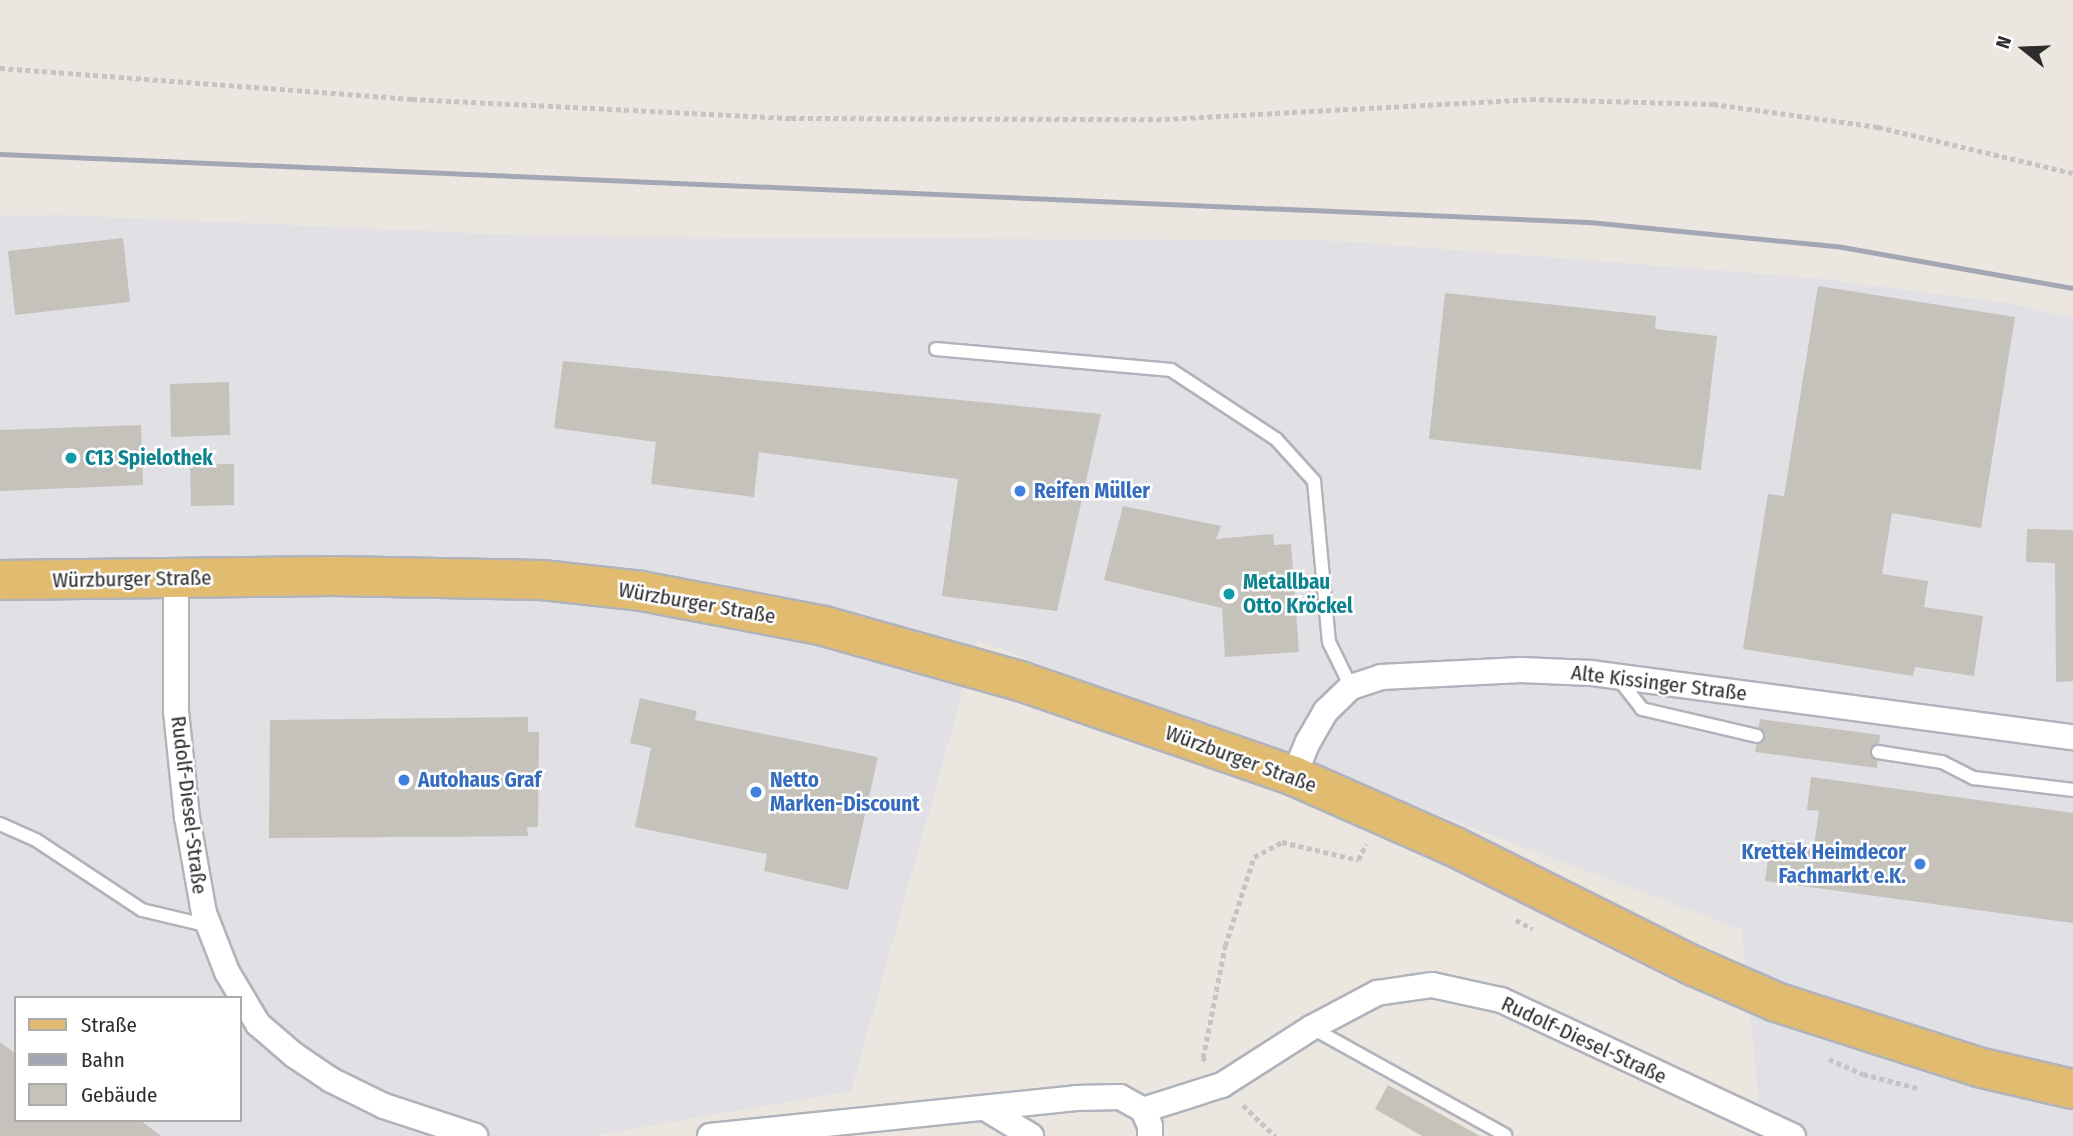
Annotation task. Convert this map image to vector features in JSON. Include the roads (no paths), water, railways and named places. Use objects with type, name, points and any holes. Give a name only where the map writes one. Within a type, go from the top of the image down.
[{"type":"main road","name":"Würzburger Straße","points":[[0,580],[333,576],[542,580],[641,591],[824,626],[1020,681],[1294,776],[1360,822],[1776,1002],[1982,1068],[2073,1089]]},
{"type":"street","name":"Rudolf-Diesel-Straße","points":[[176,579],[177,724],[187,817],[209,926],[227,972],[241,996]]},
{"type":"street","name":"Alte Kissinger Straße","points":[[1294,776],[1308,742],[1326,711],[1351,687],[1381,677],[1521,670],[1616,676],[2073,737]]},
{"type":"street","name":"Rudolf-Diesel-Straße","points":[[1143,1110],[1222,1085],[1311,1028],[1377,993],[1432,985],[1501,1000],[1793,1136]]},
{"type":"street","name":"Rudolf-Diesel-Straße","points":[[242,997],[258,1024],[294,1055],[331,1080],[384,1106],[475,1136]]},
{"type":"street","points":[[710,1136],[1076,1098],[1120,1097],[1143,1110],[1150,1126],[1150,1136]]},
{"type":"street","points":[[985,1108],[1031,1136]]},
{"type":"lane","points":[[936,349],[1171,370],[1276,439],[1314,481],[1329,642],[1351,687]]},
{"type":"lane","points":[[1616,676],[1642,709],[1757,736]]},
{"type":"lane","points":[[1878,752],[1941,762],[1974,778],[2073,790]]},
{"type":"lane","points":[[0,824],[36,840],[142,910],[209,926]]},
{"type":"lane","points":[[1311,1028],[1505,1135]]},
{"type":"railway","points":[[0,154],[1589,222],[1842,247],[2073,288]]},
{"type":"place","name":"C13 Spielothek","points":[[71,458]]},
{"type":"place","name":"Reifen Müller","points":[[1020,491]]},
{"type":"place","name":"Metallbau Otto Kröckel","points":[[1229,594]]},
{"type":"place","name":"Autohaus Graf","points":[[404,780]]},
{"type":"place","name":"Netto Marken-Discount","points":[[756,792]]},
{"type":"place","name":"Krettek Heimdecor Fachmarkt e.K.","points":[[1920,864]]}]
